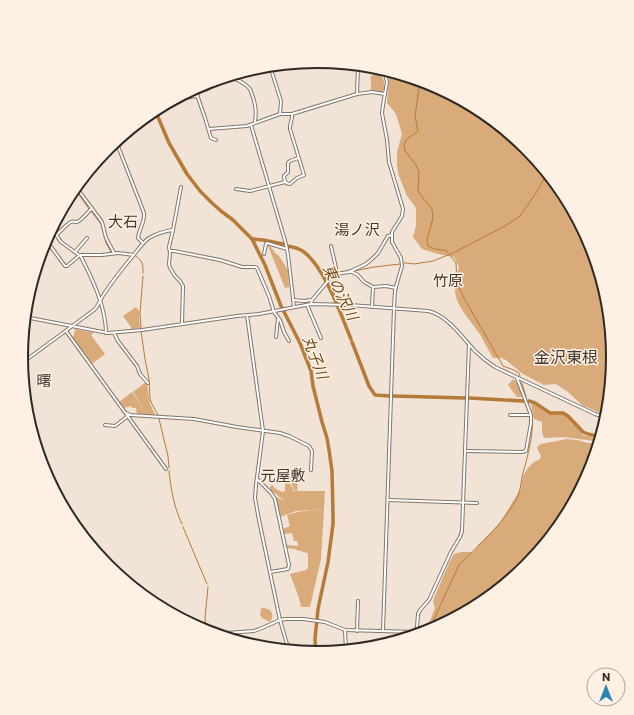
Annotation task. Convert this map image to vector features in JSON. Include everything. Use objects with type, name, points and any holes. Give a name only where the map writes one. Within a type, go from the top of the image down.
[{"type":"street","points":[[357,94],[358,71]]},
{"type":"street","points":[[272,72],[281,101],[280,114]]},
{"type":"street","points":[[383,631],[394,308],[396,288],[402,266],[401,258],[392,242],[392,235],[394,228],[402,216],[403,210],[389,162],[382,113],[387,82],[386,77]]},
{"type":"street","points":[[237,80],[250,89],[256,104],[255,122]]},
{"type":"street","points":[[209,128],[242,127],[251,125],[255,122],[280,114],[292,114],[357,94],[372,92],[385,94]]},
{"type":"street","points":[[191,97],[198,96],[211,138],[216,140]]},
{"type":"street","points":[[236,190],[250,191],[285,182],[290,184],[297,178],[304,175],[289,126],[292,114]]},
{"type":"street","points":[[251,125],[287,249],[293,307]]},
{"type":"street","points":[[118,148],[144,214],[144,219],[138,235],[138,238],[143,244]]},
{"type":"street","points":[[285,182],[284,176],[288,171],[288,163],[298,158]]},
{"type":"street","points":[[181,187],[170,243],[169,261],[170,268],[182,286],[182,324]]},
{"type":"street","points":[[80,193],[102,222],[106,238],[114,253]]},
{"type":"street","points":[[92,208],[80,220],[76,222],[69,222],[56,235],[61,242],[80,256],[100,302],[106,333]]},
{"type":"street","points":[[28,359],[94,310],[137,249],[149,238],[173,230]]},
{"type":"street","points":[[311,304],[312,300],[333,275],[350,271],[366,264],[378,253],[388,236],[392,235]]},
{"type":"street","points":[[75,252],[87,238]]},
{"type":"street","points":[[264,254],[267,243],[287,249]]},
{"type":"street","points":[[50,246],[65,266],[80,256],[114,253],[134,255]]},
{"type":"street","points":[[331,246],[336,268],[335,274]]},
{"type":"street","points":[[170,251],[220,260],[242,267],[257,268],[274,312],[289,341]]},
{"type":"street","points":[[350,271],[358,275],[364,282],[373,287],[386,286],[396,288]]},
{"type":"street","points":[[372,307],[373,287]]},
{"type":"street","points":[[292,300],[312,300]]},
{"type":"street","points":[[30,319],[106,333],[114,333],[274,312],[311,304],[338,304],[428,311],[439,314],[486,361],[494,367],[600,416]]},
{"type":"street","points":[[307,305],[321,338]]},
{"type":"street","points":[[247,315],[263,431],[255,498],[280,620],[287,645]]},
{"type":"street","points":[[276,337],[278,318]]},
{"type":"street","points":[[66,331],[166,469]]},
{"type":"street","points":[[114,333],[140,374],[148,382]]},
{"type":"street","points":[[416,629],[418,614],[429,600],[460,537],[463,527],[469,344]]},
{"type":"street","points":[[465,451],[526,452],[531,416],[517,378]]},
{"type":"street","points":[[510,414],[531,416]]},
{"type":"street","points":[[105,425],[115,426],[127,415],[130,415],[194,419],[280,433],[309,446],[312,451],[311,470]]},
{"type":"street","points":[[257,479],[275,499],[289,565],[288,569],[270,572]]},
{"type":"street","points":[[388,500],[477,503]]},
{"type":"street","points":[[357,630],[358,601]]},
{"type":"street","points":[[229,633],[254,631],[285,619],[325,622],[345,630],[408,632]]},
{"type":"street","points":[[345,630],[346,645]]},
{"type":"shaded area","points":[[374,74],[380,76],[384,80],[384,89],[379,94],[371,90],[371,76]]},
{"type":"shaded area","points":[[389,77],[428,90],[462,107],[478,117],[508,140],[534,167],[557,197],[576,230],[591,265],[604,320],[606,358],[604,395],[600,413],[582,405],[568,392],[556,384],[544,385],[523,374],[506,360],[501,358],[493,358],[481,336],[458,303],[455,288],[459,267],[454,257],[422,249],[413,237],[416,226],[416,208],[407,196],[399,176],[397,166],[397,152],[402,134],[396,114],[387,103]]},
{"type":"shaded area","points":[[268,246],[271,247],[279,256],[288,270],[289,287],[285,288]]},
{"type":"shaded area","points":[[136,307],[140,312],[140,328],[131,329],[123,316]]},
{"type":"shaded area","points":[[75,329],[94,333],[91,335],[105,354],[92,364],[72,337]]},
{"type":"shaded area","points":[[513,379],[518,384],[522,397],[517,397],[508,385]]},
{"type":"shaded area","points":[[146,382],[150,404],[156,416],[137,414],[136,408],[132,408],[132,406],[124,408],[119,402],[132,392],[147,414],[133,392]]},
{"type":"shaded area","points":[[531,404],[548,414],[560,414],[566,416],[583,435],[594,438],[594,441],[564,437],[544,438],[542,432],[542,422],[534,419]]},
{"type":"shaded area","points":[[567,439],[593,443],[584,468],[567,502],[557,518],[534,548],[508,575],[478,598],[429,625],[435,608],[433,601],[434,598],[454,554],[471,552],[499,524],[520,490],[523,476],[528,468],[540,459],[541,456],[537,448],[541,444]]},
{"type":"shaded area","points":[[299,468],[297,491],[294,490],[285,469]]},
{"type":"shaded area","points":[[282,470],[285,472],[294,492],[325,491],[324,509],[296,511],[280,517],[276,497],[285,501],[270,490],[270,487],[272,485],[282,492],[285,491],[285,485],[280,471]]},
{"type":"shaded area","points":[[324,509],[321,559],[310,607],[301,607],[298,594],[290,574],[306,570],[308,568],[308,554],[287,548],[286,545],[298,546],[297,541],[294,541],[292,533],[284,534],[283,529],[290,526],[287,515],[310,510]]},
{"type":"shaded area","points":[[262,608],[268,609],[272,612],[272,619],[270,622],[262,618],[260,615]]},
{"type":"waterway","points":[[419,87],[415,116],[418,131],[406,140],[404,145],[405,151],[416,165],[419,172],[418,191],[432,209],[433,218],[427,240],[428,246],[447,251],[448,253]]},
{"type":"waterway","name":"丸子川","points":[[158,116],[169,143],[187,174],[200,191],[252,239],[265,265],[281,306],[300,343],[311,371],[313,386],[329,450],[332,471],[333,515],[328,562],[318,609],[316,646]]},
{"type":"waterway","points":[[404,263],[414,264],[433,261],[453,253],[505,226],[520,216],[544,179]]},
{"type":"waterway","points":[[79,194],[89,209]]},
{"type":"waterway","points":[[91,211],[101,224],[106,243],[111,252]]},
{"type":"waterway","name":"東の沢川","points":[[252,239],[283,244]]},
{"type":"waterway","name":"東の沢川","points":[[287,246],[302,251],[312,259],[319,269],[332,292],[351,339]]},
{"type":"waterway","points":[[135,255],[142,263],[143,273]]},
{"type":"waterway","points":[[450,255],[456,263],[457,284],[503,366],[514,370],[519,373],[520,376]]},
{"type":"waterway","points":[[354,271],[400,264]]},
{"type":"waterway","points":[[334,299],[336,275]]},
{"type":"waterway","points":[[141,329],[140,313],[143,276]]},
{"type":"waterway","points":[[141,331],[149,379],[150,399],[158,415]]},
{"type":"waterway","name":"東の沢川","points":[[352,342],[369,386],[375,395],[390,396]]},
{"type":"waterway","points":[[522,383],[526,397]]},
{"type":"waterway","name":"東の沢川","points":[[393,396],[465,398]]},
{"type":"waterway","name":"東の沢川","points":[[469,398],[524,401]]},
{"type":"waterway","name":"東の沢川","points":[[529,401],[535,403],[550,413],[563,413],[568,416],[583,432],[595,436]]},
{"type":"waterway","points":[[478,546],[499,524],[518,496],[532,435],[531,410]]},
{"type":"waterway","points":[[159,419],[168,456],[169,468]]},
{"type":"waterway","points":[[169,471],[173,498],[182,524]]},
{"type":"waterway","points":[[183,527],[207,584]]},
{"type":"waterway","points":[[432,623],[459,565],[471,553]]},
{"type":"waterway","points":[[206,625],[208,587]]},
{"type":"district","name":"大石","points":[[123,221]]},
{"type":"district","name":"湯ノ沢","points":[[357,229]]},
{"type":"district","name":"竹原","points":[[448,280]]},
{"type":"district","name":"金沢東根","points":[[566,356]]},
{"type":"district","name":"曙","points":[[44,380]]},
{"type":"district","name":"元屋敷","points":[[283,475]]}]
